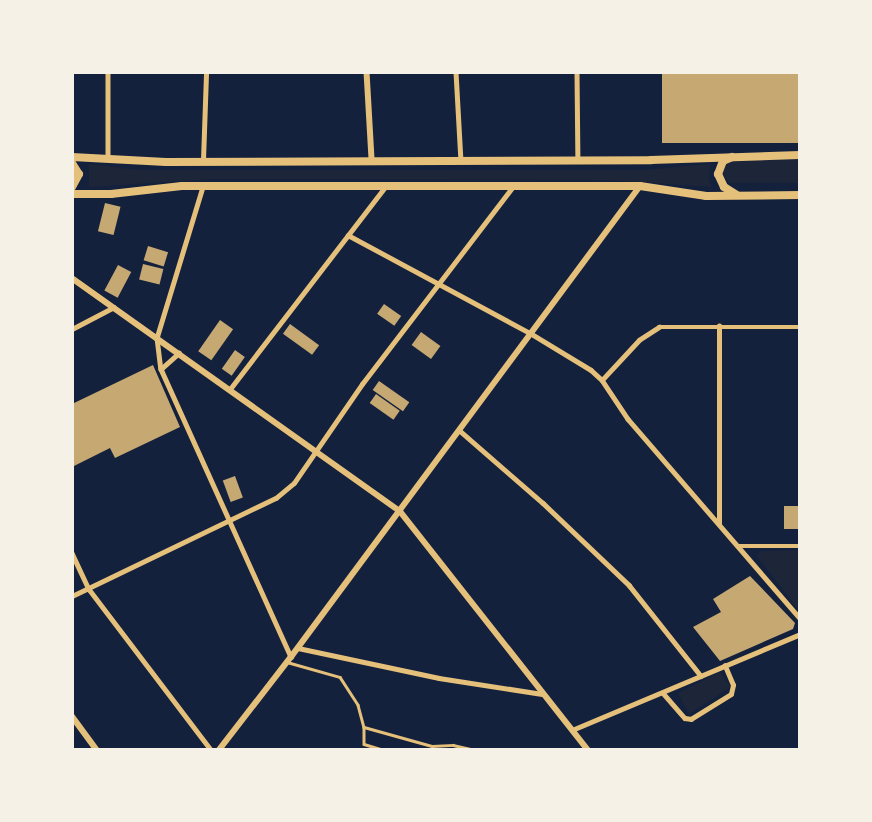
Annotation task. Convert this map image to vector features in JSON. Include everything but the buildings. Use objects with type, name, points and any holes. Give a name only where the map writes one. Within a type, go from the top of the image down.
[{"type":"highway","points":[[72,157],[203,160],[578,161],[739,155],[800,155]]},
{"type":"highway","points":[[739,155],[723,161],[718,174],[724,188],[740,196]]},
{"type":"highway","points":[[72,163],[79,174],[72,186]]},
{"type":"highway","points":[[72,194],[203,187],[512,188],[640,186],[706,196],[800,195]]},
{"type":"street","points":[[108,72],[108,159]]},
{"type":"street","points":[[203,160],[206,72]]},
{"type":"street","points":[[367,72],[372,160]]},
{"type":"street","points":[[456,72],[461,161]]},
{"type":"street","points":[[578,72],[578,161]]},
{"type":"street","points":[[219,750],[400,512],[640,186]]},
{"type":"street","points":[[203,187],[157,338],[161,369],[289,660]]},
{"type":"street","points":[[230,389],[385,188]]},
{"type":"street","points":[[72,596],[284,492],[302,473],[315,450],[512,188]]},
{"type":"street","points":[[348,235],[530,333],[602,380],[628,419],[800,618]]},
{"type":"street","points":[[72,278],[400,512],[588,750]]},
{"type":"street","points":[[72,329],[114,307]]},
{"type":"street","points":[[602,380],[651,330],[666,326],[800,327]]},
{"type":"street","points":[[718,524],[719,326]]},
{"type":"street","points":[[161,369],[179,353]]},
{"type":"street","points":[[459,430],[543,503],[629,585],[702,676]]},
{"type":"street","points":[[738,546],[800,546]]},
{"type":"street","points":[[72,553],[89,589],[211,750]]},
{"type":"street","points":[[572,730],[800,634]]},
{"type":"street","points":[[298,648],[439,678],[542,694]]},
{"type":"street","points":[[663,692],[685,718],[691,719],[731,694],[733,685],[725,666]]},
{"type":"street","points":[[72,716],[97,750]]},
{"type":"lane","points":[[289,660],[340,677],[358,705],[364,727],[362,742],[382,749]]},
{"type":"lane","points":[[364,727],[432,746],[453,745],[474,750]]},
{"type":"lane","points":[[430,750],[432,746]]},
{"type":"shaded area","points":[[733,160],[799,160],[799,183],[729,183],[722,172],[725,164]]},
{"type":"shaded area","points":[[89,164],[140,170],[643,170],[710,164],[709,180],[712,187],[607,180],[214,179],[89,187]]},
{"type":"shaded area","points":[[800,550],[799,611],[757,556],[761,551]]},
{"type":"shaded area","points":[[720,672],[730,686],[728,689],[689,714],[678,693]]}]
